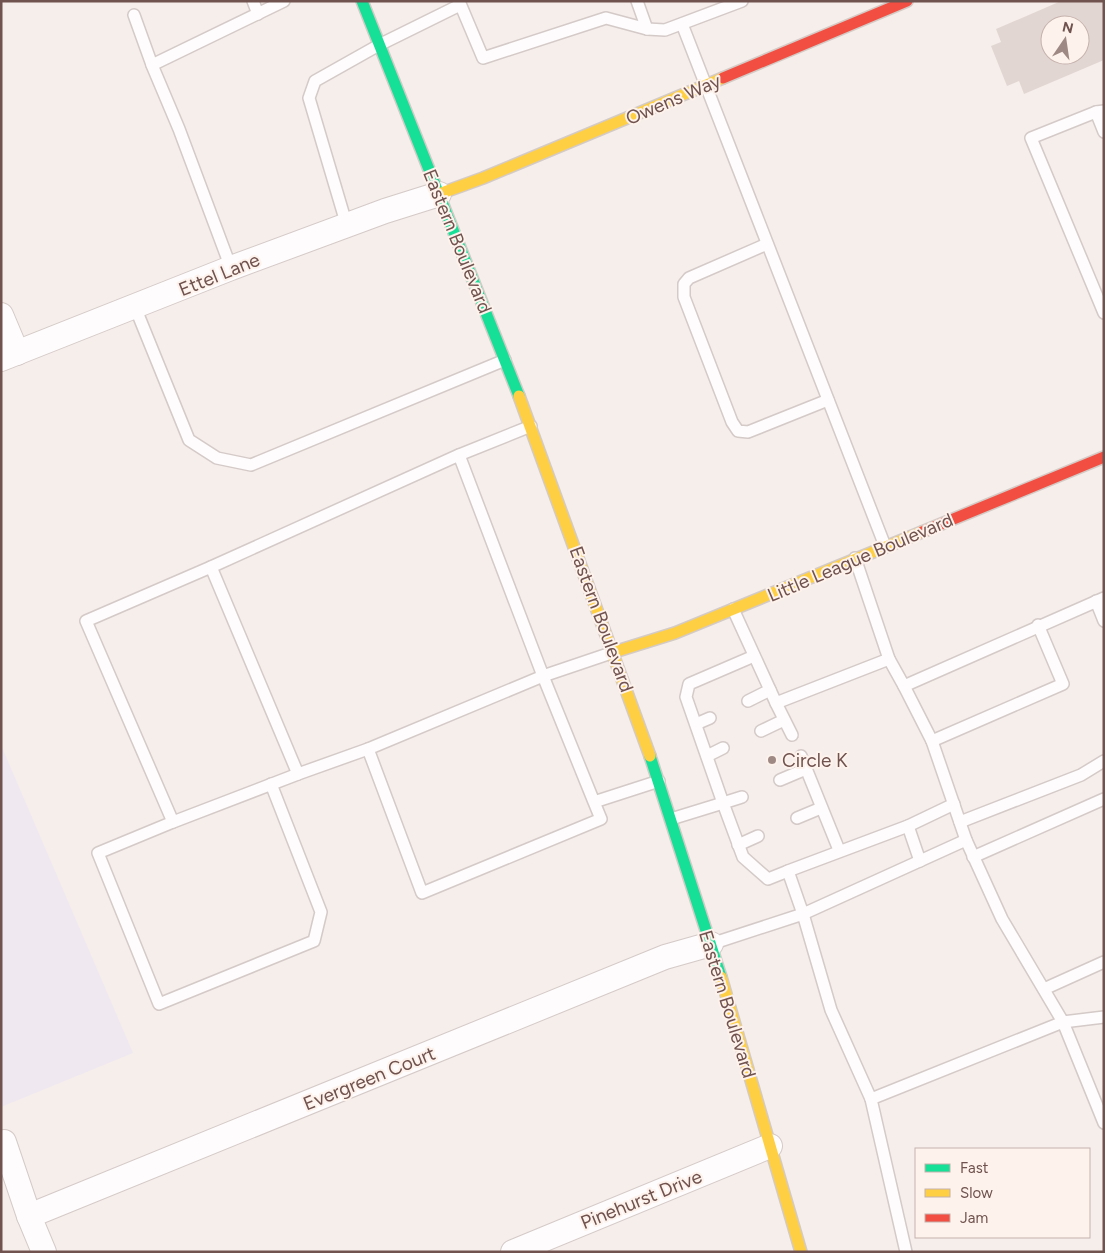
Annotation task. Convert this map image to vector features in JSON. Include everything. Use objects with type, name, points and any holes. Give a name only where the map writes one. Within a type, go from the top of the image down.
[{"type":"main road","name":"Eastern Boulevard","points":[[362,1],[531,426],[614,652],[659,781],[711,944],[801,1252]]},
{"type":"main road","name":"Owens Way","points":[[439,194],[483,178],[907,1]]},
{"type":"main road","name":"Little League Boulevard","points":[[614,652],[675,634],[855,558],[1104,457]]},
{"type":"street","name":"Ettel Lane","points":[[9,356],[231,268],[439,194]]},
{"type":"street","points":[[1,314],[9,356]]},
{"type":"street","name":"Evergreen Court","points":[[29,1216],[664,957],[711,944]]},
{"type":"street","points":[[4,1142],[29,1216],[44,1252]]},
{"type":"street","name":"Pinehurst Drive","points":[[513,1252],[770,1146]]},
{"type":"lane","points":[[253,1],[258,14]]},
{"type":"lane","points":[[152,65],[284,1]]},
{"type":"lane","points":[[637,1],[648,29]]},
{"type":"lane","points":[[347,226],[309,98],[315,81],[460,3],[483,58],[606,18],[648,29],[665,30],[742,1]]},
{"type":"lane","points":[[134,15],[231,268]]},
{"type":"lane","points":[[682,24],[885,546]]},
{"type":"lane","points":[[1104,132],[1100,112],[1031,138],[1104,313]]},
{"type":"lane","points":[[767,244],[689,278],[684,284],[684,297],[729,413],[738,431],[748,432],[828,400]]},
{"type":"lane","points":[[135,307],[189,440],[217,458],[251,465],[505,360]]},
{"type":"lane","points":[[173,822],[86,621],[459,455],[531,426]]},
{"type":"lane","points":[[368,749],[422,893],[600,819],[459,455]]},
{"type":"lane","points":[[855,558],[889,659],[932,741],[973,857],[1002,920],[1063,1022],[1104,1122]]},
{"type":"lane","points":[[211,567],[298,774]]},
{"type":"lane","points":[[904,686],[1100,599],[1104,621]]},
{"type":"lane","points":[[733,609],[792,735]]},
{"type":"lane","points":[[932,741],[1063,684],[1038,625]]},
{"type":"lane","points":[[271,784],[321,912],[314,941],[159,1004],[98,853],[271,784],[368,749],[543,676],[614,652]]},
{"type":"lane","points":[[754,656],[689,684],[686,697],[743,857],[768,879],[839,850],[908,826],[954,804]]},
{"type":"lane","points":[[776,703],[889,659]]},
{"type":"lane","points":[[748,701],[770,690]]},
{"type":"lane","points":[[696,724],[710,718]]},
{"type":"lane","points":[[761,731],[784,720]]},
{"type":"lane","points":[[707,756],[723,748]]},
{"type":"lane","points":[[801,756],[839,850]]},
{"type":"lane","points":[[960,822],[1081,775],[1104,761]]},
{"type":"lane","points":[[780,780],[806,769]]},
{"type":"lane","points":[[594,802],[659,781]]},
{"type":"lane","points":[[671,819],[742,797]]},
{"type":"lane","points":[[973,857],[1104,799]]},
{"type":"lane","points":[[797,818],[821,808]]},
{"type":"lane","points":[[908,826],[920,861]]},
{"type":"lane","points":[[738,845],[758,836]]},
{"type":"lane","points":[[711,944],[803,914],[966,840]]},
{"type":"lane","points":[[788,871],[803,914],[831,1010],[871,1099],[906,1252]]},
{"type":"lane","points":[[1044,989],[1104,962]]},
{"type":"lane","points":[[871,1099],[1063,1022],[1104,1017]]},
{"type":"shaded area","points":[[1,745],[133,1053],[1,1107]]},
{"type":"building","points":[[1061,1],[1104,1],[1104,60],[1024,94],[1019,81],[1007,86],[991,46],[1001,42],[996,29]]},
{"type":"traffic: fast","points":[[362,1],[519,396]]},
{"type":"traffic: fast","points":[[650,756],[721,977]]},
{"type":"traffic: slow","points":[[439,194],[483,178],[723,78]]},
{"type":"traffic: slow","points":[[519,396],[650,756]]},
{"type":"traffic: slow","points":[[614,652],[675,633],[922,532]]},
{"type":"traffic: slow","points":[[721,977],[801,1252]]},
{"type":"traffic: jam","points":[[723,78],[907,1]]},
{"type":"traffic: jam","points":[[922,532],[1104,457]]},
{"type":"place","name":"Circle K","points":[[772,760]]}]
